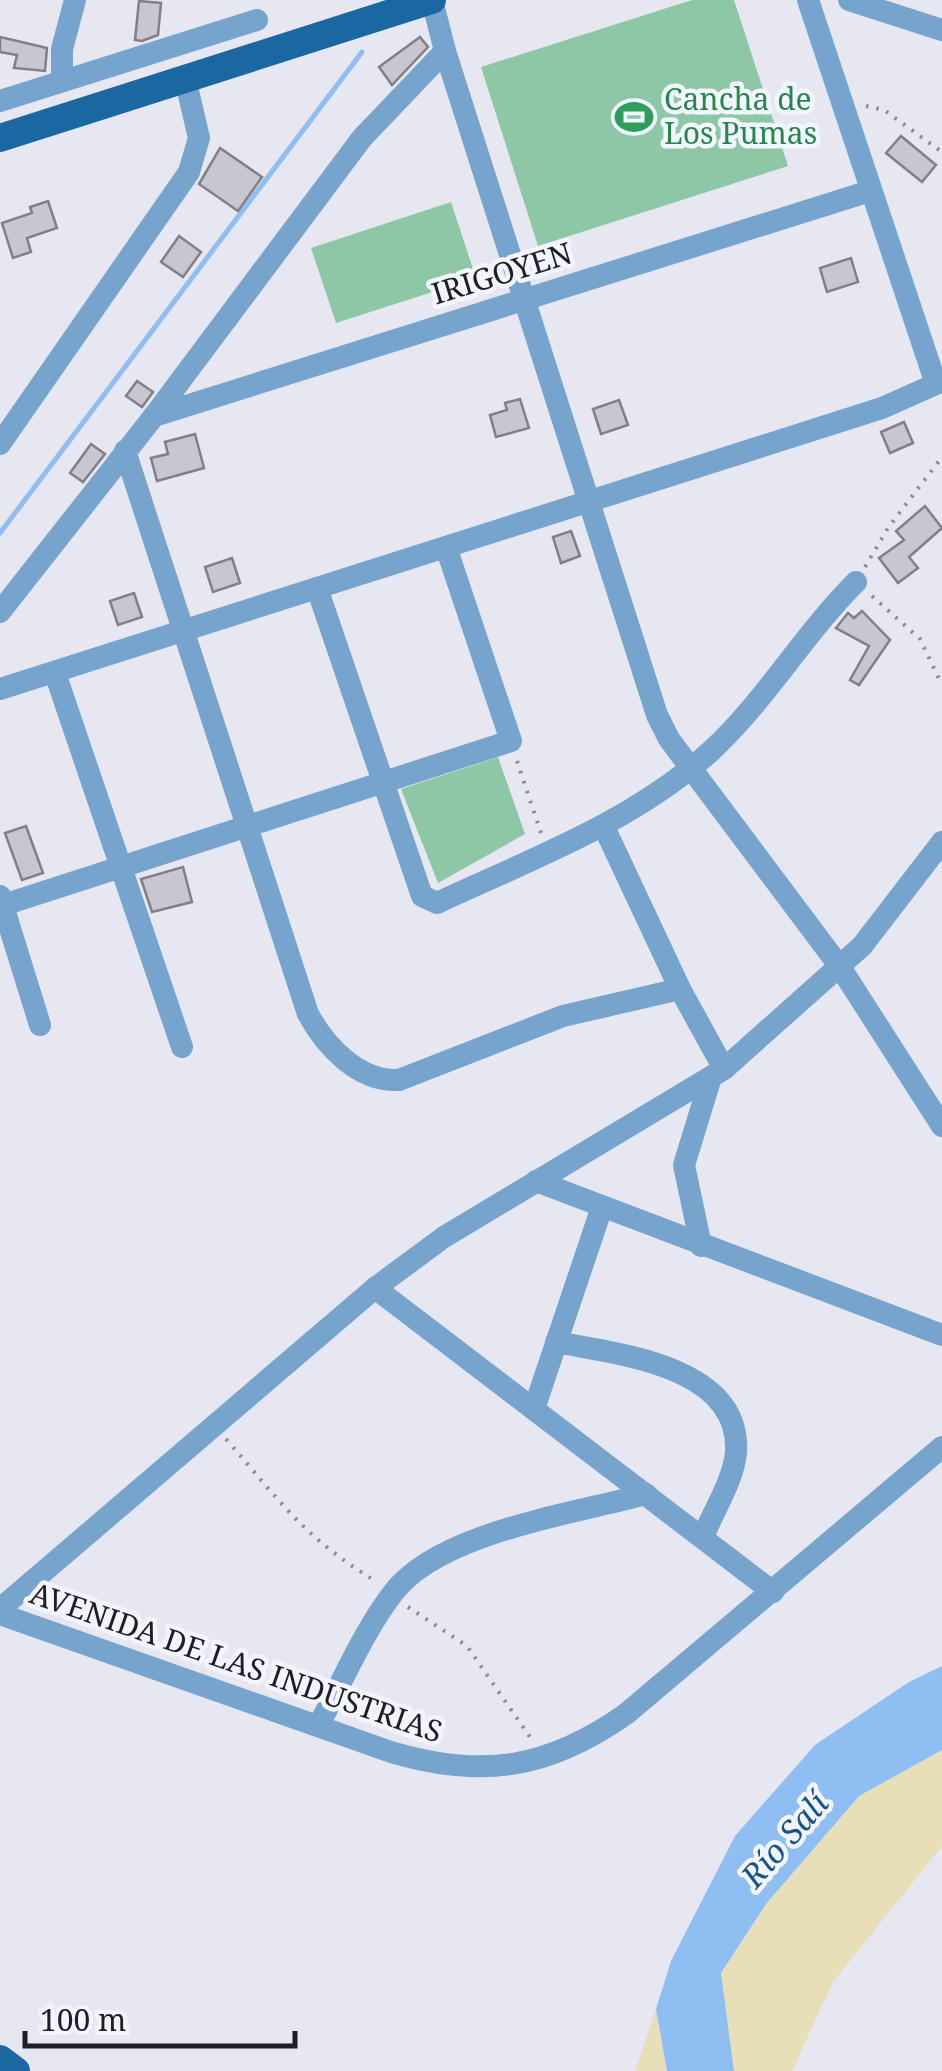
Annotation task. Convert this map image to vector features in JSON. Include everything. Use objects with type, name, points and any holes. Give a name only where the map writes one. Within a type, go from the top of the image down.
[{"type":"main road","points":[[0,138],[432,0]]},
{"type":"main road","points":[[0,2059],[16,2071]]},
{"type":"street","points":[[62,81],[62,49],[75,0]]},
{"type":"street","points":[[432,0],[585,500],[657,714],[690,767],[840,967],[942,1126]]},
{"type":"street","points":[[0,689],[882,408],[936,384],[934,347],[870,192],[808,0]]},
{"type":"street","points":[[848,0],[942,30]]},
{"type":"street","points":[[0,101],[120,63],[259,10],[273,49]]},
{"type":"street","points":[[0,612],[154,416],[362,138],[446,51]]},
{"type":"street","points":[[120,63],[135,94]]},
{"type":"street","points":[[0,444],[189,172],[200,138],[185,78]]},
{"type":"street","name":"IRIGOYEN","points":[[154,416],[870,192]]},
{"type":"street","points":[[125,450],[308,1014],[333,1050],[380,1081],[398,1080],[564,1016],[680,989]]},
{"type":"street","points":[[40,1025],[1,902],[120,869],[511,741],[446,547]]},
{"type":"street","points":[[317,588],[422,896],[437,903],[604,826],[690,767],[771,687],[856,582]]},
{"type":"street","points":[[55,673],[182,1047]]},
{"type":"street","points":[[604,826],[718,1073],[684,1165],[702,1246]]},
{"type":"street","points":[[0,1611],[375,1288],[444,1237],[718,1073],[840,967],[940,850]]},
{"type":"street","points":[[536,1180],[942,1335]]},
{"type":"street","points":[[534,1409],[602,1207]]},
{"type":"street","points":[[375,1288],[773,1592]]},
{"type":"street","points":[[556,1342],[657,1362],[686,1374],[720,1402],[734,1432],[736,1454],[703,1538]]},
{"type":"street","name":"AVENIDA DE LAS INDUSTRIAS","points":[[0,1611],[438,1766],[502,1768],[570,1748],[611,1724],[942,1447]]},
{"type":"street","points":[[318,1726],[394,1592],[430,1562],[466,1544],[646,1494]]},
{"type":"path","points":[[840,101],[884,110],[942,152]]},
{"type":"path","points":[[942,457],[888,528],[856,582],[920,639],[942,685]]},
{"type":"path","points":[[511,741],[547,852]]},
{"type":"green space","name":"Cancha de Los Pumas","points":[[692,0],[734,0],[788,166],[538,246],[481,67]]},
{"type":"green space","points":[[451,202],[476,278],[336,323],[311,248]]},
{"type":"green space","points":[[498,757],[525,834],[438,883],[401,789]]},
{"type":"sand","points":[[942,1750],[942,1846],[833,1982],[792,2071],[734,2071],[721,1973],[766,1904],[859,1796]]},
{"type":"sand","points":[[656,2009],[667,2071],[635,2071]]},
{"type":"water","name":"Río Salí","points":[[942,1666],[942,1750],[859,1796],[766,1904],[721,1973],[734,2071],[667,2071],[656,2009],[671,1961],[735,1836],[815,1745],[909,1682]]},
{"type":"building","points":[[139,1],[161,3],[158,35],[142,41],[135,40]]},
{"type":"building","points":[[0,37],[47,48],[45,71],[14,68],[17,55],[0,52]]},
{"type":"building","points":[[420,37],[428,47],[392,85],[379,67]]},
{"type":"building","points":[[901,136],[936,165],[922,182],[886,153]]},
{"type":"building","points":[[220,148],[262,177],[238,211],[199,184]]},
{"type":"building","points":[[48,201],[57,228],[27,238],[31,252],[13,258],[2,223],[32,213],[30,207]]},
{"type":"building","points":[[179,236],[201,252],[183,277],[161,262]]},
{"type":"building","points":[[851,258],[858,282],[827,292],[820,268]]},
{"type":"building","points":[[137,381],[153,392],[142,407],[126,396]]},
{"type":"building","points":[[520,399],[529,428],[496,437],[490,415],[507,410],[505,403]]},
{"type":"building","points":[[619,400],[628,425],[601,434],[593,409]]},
{"type":"building","points":[[904,422],[913,443],[890,453],[881,432]]},
{"type":"building","points":[[195,434],[204,468],[157,481],[151,458],[168,454],[165,442]]},
{"type":"building","points":[[91,444],[105,454],[83,482],[70,473]]},
{"type":"building","points":[[925,506],[942,528],[909,557],[918,568],[898,583],[879,558],[904,540],[896,531]]},
{"type":"building","points":[[571,531],[580,556],[561,563],[553,537]]},
{"type":"building","points":[[232,558],[240,583],[213,592],[205,567]]},
{"type":"building","points":[[134,593],[142,617],[118,625],[110,601]]},
{"type":"building","points":[[862,611],[890,640],[859,685],[850,680],[869,646],[836,628],[848,613],[854,618]]},
{"type":"building","points":[[26,826],[43,873],[22,880],[5,833]]},
{"type":"building","points":[[183,867],[192,902],[152,912],[141,879]]},
{"type":"waterway","points":[[0,533],[362,52]]},
{"type":"place","name":"Cancha de Los Pumas","points":[[634,117]]}]
